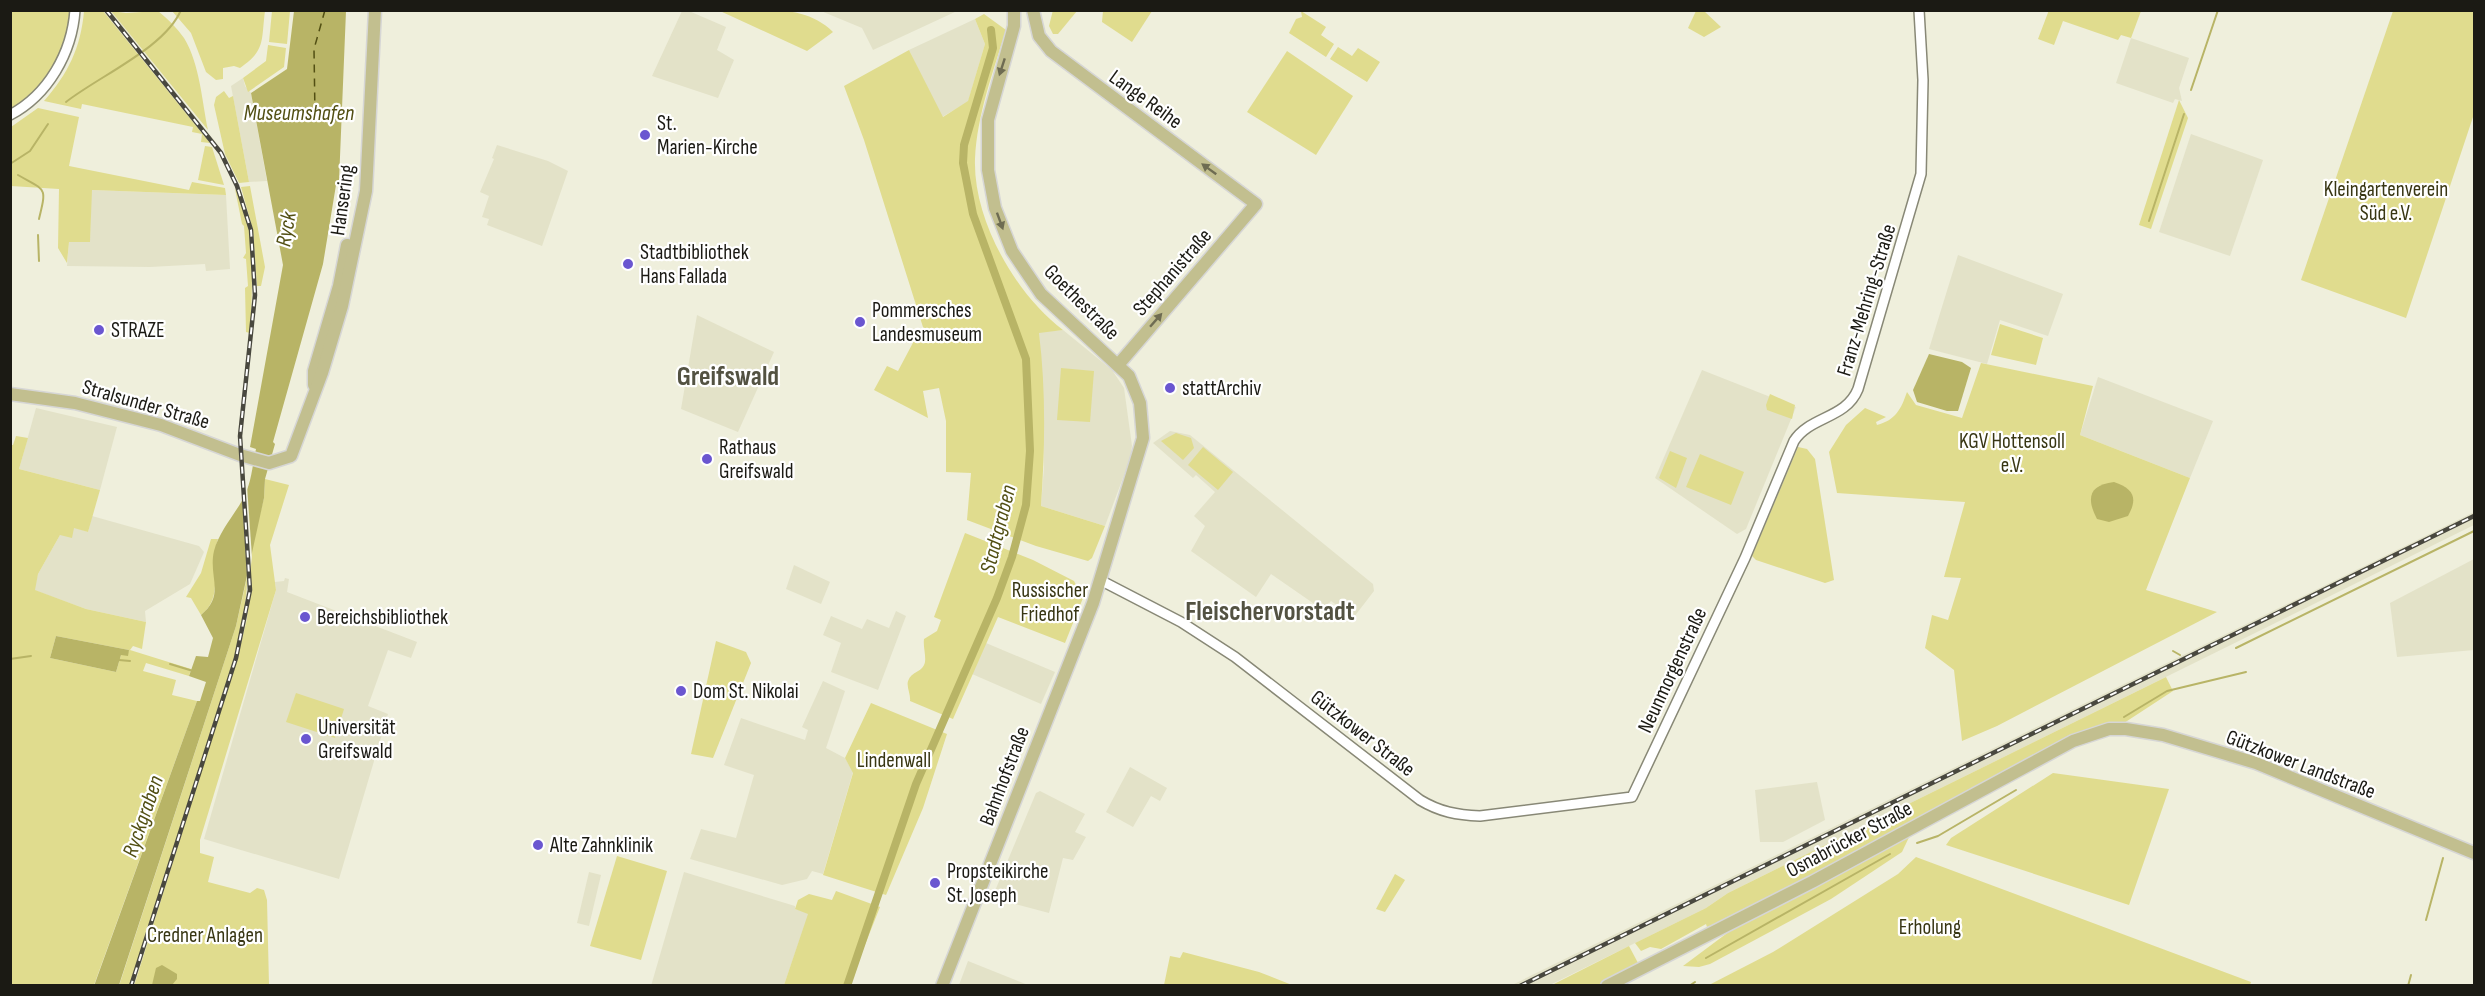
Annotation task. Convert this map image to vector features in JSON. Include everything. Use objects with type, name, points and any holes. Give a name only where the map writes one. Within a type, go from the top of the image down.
[{"type":"main road","name":"Hansering","points":[[315,389],[314,371],[339,286],[357,189],[367,10]]},
{"type":"main road","name":"Hansering","points":[[269,463],[291,456],[342,306],[366,190],[375,10]]},
{"type":"main road","name":"Goethestraße","points":[[1014,10],[1014,26],[988,120],[988,170],[995,208],[1012,251],[1041,294],[1129,376],[1137,394],[1143,438],[1100,580]]},
{"type":"main road","name":"Lange Reihe","points":[[1033,10],[1039,36],[1050,51],[1256,204]]},
{"type":"main road","name":"Stephanistraße","points":[[1118,365],[1256,204]]},
{"type":"main road","name":"Stralsunder Straße","points":[[10,394],[75,403],[161,424],[269,463]]},
{"type":"main road","name":"Bahnhofstraße","points":[[942,986],[1100,580]]},
{"type":"main road","name":"Gützkower Landstraße","points":[[2109,729],[2135,730],[2163,735],[2256,763],[2475,853]]},
{"type":"main road","name":"Osnabrücker Straße","points":[[1607,986],[1812,882],[2073,741],[2109,729]]},
{"type":"street","points":[[10,115],[31,101],[56,71],[70,36],[75,10]]},
{"type":"street","name":"Franz-Mehring-Straße","points":[[1745,558],[1798,436],[1844,409],[1852,402],[1858,389],[1921,174],[1923,80],[1919,10]]},
{"type":"street","name":"Neunmorgenstraße","points":[[1632,797],[1745,558]]},
{"type":"street","name":"Gützkower Straße","points":[[1100,580],[1181,622],[1235,657],[1420,800],[1438,810],[1459,815],[1480,816],[1632,797]]},
{"type":"shaded area","points":[[103,11],[111,11],[225,154],[247,206],[257,262],[256,303],[241,436],[252,572],[247,619],[230,682],[134,986],[130,985],[224,691],[244,619],[248,573],[238,435],[252,303],[252,262],[237,189],[218,153]]},
{"type":"shaded area","points":[[682,11],[689,11],[726,27],[717,50],[734,60],[718,98],[652,76]]},
{"type":"shaded area","points":[[821,11],[957,11],[873,50],[862,28]]},
{"type":"shaded area","points":[[975,19],[985,44],[968,102],[942,117],[909,50]]},
{"type":"shaded area","points":[[2131,38],[2189,58],[2179,88],[2182,101],[2175,99],[2173,103],[2116,83]]},
{"type":"shaded area","points":[[243,78],[245,86],[251,93],[267,181],[249,182],[231,86]]},
{"type":"shaded area","points":[[2191,134],[2263,160],[2230,256],[2159,232]]},
{"type":"shaded area","points":[[497,145],[548,161],[568,171],[542,246],[487,225],[489,219],[482,217],[489,196],[480,192],[494,159],[492,158]]},
{"type":"shaded area","points":[[91,190],[226,195],[230,269],[206,271],[205,264],[150,267],[67,266],[69,241],[90,241]]},
{"type":"shaded area","points":[[1958,255],[2063,294],[2048,336],[2000,320],[1987,364],[1929,349]]},
{"type":"shaded area","points":[[697,315],[774,352],[738,432],[681,409]]},
{"type":"shaded area","points":[[1063,330],[1112,370],[1124,388],[1132,446],[1130,459],[1105,526],[1041,506],[1044,467],[1039,332]]},
{"type":"shaded area","points":[[1702,370],[1796,407],[1746,529],[1737,534],[1655,478]]},
{"type":"shaded area","points":[[2098,377],[2213,421],[2190,478],[2080,435]]},
{"type":"shaded area","points":[[36,408],[117,427],[100,490],[19,469]]},
{"type":"shaded area","points":[[1170,431],[1190,435],[1373,584],[1374,591],[1354,617],[1351,614],[1347,618],[1340,612],[1342,609],[1331,601],[1323,610],[1271,574],[1256,597],[1191,551],[1205,526],[1194,516],[1215,492],[1196,475],[1193,478],[1153,443]]},
{"type":"shaded area","points":[[2474,512],[2474,525],[1728,893],[1706,908],[1550,985],[1510,986]]},
{"type":"shaded area","points":[[92,516],[199,546],[204,552],[190,584],[145,611],[146,622],[86,609],[34,590],[38,574],[60,535],[74,527],[88,532]]},
{"type":"shaded area","points":[[2474,559],[2474,650],[2397,657],[2390,603]]},
{"type":"shaded area","points":[[794,565],[830,582],[821,604],[786,589]]},
{"type":"shaded area","name":"Universität Greifswald","points":[[285,578],[289,579],[287,592],[417,642],[411,658],[388,650],[368,706],[388,714],[339,879],[204,839],[276,590],[275,582],[284,581]]},
{"type":"shaded area","points":[[896,611],[906,616],[878,690],[831,672],[841,643],[823,635],[831,616],[862,629],[867,619],[889,628]]},
{"type":"shaded area","points":[[986,643],[1055,672],[1041,704],[972,674]]},
{"type":"shaded area","points":[[823,681],[845,691],[826,748],[845,758],[853,772],[823,874],[812,871],[807,879],[782,885],[690,859],[701,829],[736,838],[754,775],[724,765],[741,718],[805,740],[808,730],[802,727]]},
{"type":"shaded area","points":[[1130,767],[1167,788],[1160,801],[1151,796],[1133,827],[1106,812]]},
{"type":"shaded area","points":[[1817,782],[1825,820],[1783,842],[1760,842],[1755,790]]},
{"type":"shaded area","points":[[1040,791],[1085,814],[1075,832],[1086,837],[1073,860],[1063,858],[1049,913],[992,898],[1036,793]]},
{"type":"shaded area","points":[[589,872],[601,875],[589,926],[577,923]]},
{"type":"shaded area","points":[[684,872],[795,906],[795,909],[809,913],[784,985],[651,986]]},
{"type":"shaded area","points":[[968,961],[1028,985],[959,985]]},
{"type":"green space","points":[[1053,10],[1077,11],[1058,34],[1053,34],[1049,26]]},
{"type":"green space","points":[[2049,10],[2141,11],[2131,38],[2121,35],[2118,40],[2063,21],[2054,45],[2038,39]]},
{"type":"green space","points":[[10,11],[70,11],[65,40],[52,68],[34,92],[10,110]]},
{"type":"green space","points":[[84,11],[103,11],[210,143],[201,142],[202,134],[192,132],[193,127],[82,104],[81,109],[44,101],[60,81],[72,59],[80,36]]},
{"type":"green space","points":[[111,11],[126,13],[158,11],[184,38],[194,59],[208,130]]},
{"type":"green space","points":[[172,11],[265,11],[261,44],[248,62],[240,68],[234,66],[223,68],[223,79],[216,80],[206,72],[191,33]]},
{"type":"green space","points":[[272,11],[290,11],[287,44],[269,42]]},
{"type":"green space","points":[[720,11],[795,12],[808,16],[833,32],[807,51]]},
{"type":"green space","points":[[1103,11],[1152,11],[1132,42],[1102,22]]},
{"type":"green space","points":[[1301,11],[1326,27],[1321,35],[1334,44],[1326,57],[1289,33],[1296,19],[1302,17]]},
{"type":"green space","points":[[1696,11],[1704,11],[1721,27],[1704,37],[1688,28]]},
{"type":"green space","name":"Kleingartenverein Süd e.V.","points":[[2393,11],[2474,11],[2474,114],[2406,318],[2301,280]]},
{"type":"green space","points":[[984,14],[1006,30],[986,94],[979,126],[975,159],[976,182],[981,207],[990,231],[1014,277],[1029,297],[1063,330],[1039,333],[1044,419],[1041,506],[1105,526],[1092,558],[1088,561],[1036,546],[967,520],[971,473],[946,472],[946,421],[939,388],[923,391],[928,418],[874,390],[887,366],[898,371],[916,337],[928,343],[864,140],[844,86],[909,50],[943,117],[968,101],[985,44],[975,19]]},
{"type":"green space","points":[[268,45],[286,48],[284,67],[248,92],[243,78],[266,61]]},
{"type":"green space","points":[[1338,47],[1352,56],[1358,48],[1380,62],[1367,82],[1330,59]]},
{"type":"green space","points":[[1287,51],[1353,96],[1316,155],[1247,112]]},
{"type":"green space","points":[[224,91],[229,98],[233,96],[249,182],[239,183],[225,154],[214,105],[216,97]]},
{"type":"green space","points":[[2179,100],[2188,118],[2151,229],[2139,225]]},
{"type":"green space","points":[[38,108],[79,117],[69,166],[189,190],[192,182],[225,188],[226,195],[92,190],[90,242],[69,242],[67,263],[58,248],[59,189],[11,186],[11,127]]},
{"type":"green space","points":[[205,146],[212,147],[224,185],[198,180]]},
{"type":"green space","points":[[250,186],[265,267],[261,286],[257,286],[253,230],[241,187]]},
{"type":"green space","points":[[235,189],[242,199],[250,235],[252,279],[250,333],[246,332],[245,288],[248,286],[246,259],[243,258],[246,253],[244,226]]},
{"type":"green space","points":[[2000,324],[2043,338],[2036,365],[1991,355]]},
{"type":"green space","name":"KGV Hottensoll e.V.","points":[[1981,363],[2093,386],[2080,435],[2190,478],[2146,590],[2217,612],[1997,726],[1962,741],[1954,670],[1925,648],[1932,615],[1948,620],[1961,578],[1944,577],[1965,502],[1837,493],[1829,452],[1846,425],[1865,408],[1886,417],[1876,422],[1877,425],[1883,423],[1897,413],[1907,392],[1916,405],[1962,418]]},
{"type":"green space","points":[[1061,368],[1094,371],[1090,422],[1057,420]]},
{"type":"green space","points":[[1770,394],[1795,405],[1792,419],[1767,410],[1766,405]]},
{"type":"green space","points":[[1176,433],[1191,438],[1194,448],[1183,460],[1161,441]]},
{"type":"green space","points":[[16,436],[28,438],[19,469],[100,490],[88,532],[74,528],[72,538],[60,535],[38,574],[35,590],[86,609],[146,622],[142,649],[133,646],[130,650],[191,669],[189,676],[146,663],[143,671],[176,680],[172,695],[197,701],[94,985],[11,985],[10,445],[13,445]],"holes":[[[56,636],[129,650],[121,655],[116,672],[50,658]]]},
{"type":"green space","points":[[1203,447],[1233,472],[1218,490],[1188,465]]},
{"type":"green space","points":[[1798,447],[1807,449],[1815,459],[1834,580],[1825,583],[1756,560],[1752,556]]},
{"type":"green space","points":[[1670,451],[1687,458],[1676,488],[1659,478]]},
{"type":"green space","points":[[1700,454],[1744,472],[1731,505],[1686,487]]},
{"type":"green space","name":"Credner Anlagen","points":[[265,479],[289,485],[270,545],[276,590],[200,840],[200,853],[214,857],[208,882],[250,893],[257,888],[264,890],[267,900],[269,985],[134,986],[238,655],[247,619],[251,549],[264,498]]},
{"type":"green space","name":"Lindenwall","points":[[965,533],[1033,560],[1074,581],[1083,598],[1065,643],[998,617],[953,719],[910,701],[908,681],[924,665],[924,639],[937,631],[941,620],[934,617]]},
{"type":"green space","points":[[211,539],[218,539],[215,550],[215,590],[213,599],[201,615],[191,598],[186,597],[201,573]]},
{"type":"green space","points":[[248,573],[244,619],[234,658],[130,985],[119,986],[236,626]]},
{"type":"green space","points":[[716,641],[746,652],[751,663],[713,758],[691,754]]},
{"type":"green space","points":[[2166,677],[2173,691],[2124,723],[2110,724],[1735,916],[1707,927],[1706,924],[1661,949],[1650,947],[1641,951],[1635,943],[1706,908],[1728,893]]},
{"type":"green space","points":[[296,693],[344,709],[335,738],[286,722]]},
{"type":"green space","name":"Lindenwall","points":[[871,703],[947,734],[923,808],[886,895],[823,875],[853,773],[845,758]]},
{"type":"green space","points":[[2053,773],[2169,789],[2129,905],[1946,845],[1951,838]]},
{"type":"green space","points":[[1911,833],[1902,852],[1831,899],[1710,964],[1699,967],[1683,966],[1742,922]]},
{"type":"green space","points":[[617,856],[667,871],[641,960],[590,946]]},
{"type":"green space","name":"Erholung","points":[[1916,857],[2251,982],[2250,985],[1709,985],[1773,952],[1898,874]]},
{"type":"green space","points":[[1395,874],[1405,880],[1385,912],[1376,909]]},
{"type":"green space","points":[[836,891],[880,907],[849,985],[784,985],[808,914],[795,909],[798,900],[809,894],[832,900]]},
{"type":"green space","points":[[1629,946],[1638,963],[1598,985],[1550,986]]},
{"type":"green space","points":[[1183,952],[1259,972],[1292,985],[1164,985],[1170,956],[1180,958]]},
{"type":"water","name":"Museumshafen","points":[[294,11],[346,11],[339,181],[336,185],[323,264],[273,442],[275,444],[265,479],[264,498],[236,626],[119,985],[94,986],[197,701],[200,701],[206,682],[189,676],[196,656],[208,657],[213,638],[201,615],[213,600],[215,592],[214,551],[249,485],[256,449],[250,447],[283,265],[251,93],[287,69]]},
{"type":"water","points":[[1929,354],[1962,362],[1971,368],[1958,411],[1947,411],[1917,402],[1913,390]]},
{"type":"water","points":[[2114,482],[2130,491],[2133,499],[2131,510],[2128,516],[2109,522],[2097,519],[2092,505],[2092,494],[2099,486]]},
{"type":"water","points":[[56,636],[129,650],[128,656],[121,655],[116,672],[50,658]]},
{"type":"water","points":[[162,965],[177,974],[177,979],[172,985],[152,985],[156,968]]},
{"type":"pier","points":[[247,486],[252,557],[250,573],[247,573],[242,496]]},
{"type":"waterway","points":[[66,102],[146,49],[173,24],[181,10]]},
{"type":"waterway","points":[[2191,90],[2218,10]]},
{"type":"waterway","name":"Stadtgraben","points":[[847,986],[916,784],[997,598],[1012,557],[1026,505],[1030,451],[1026,359],[973,214],[963,163],[964,145],[993,48],[991,30]]},
{"type":"waterway","points":[[2149,221],[2184,114]]},
{"type":"waterway","points":[[10,164],[30,151],[48,124]]},
{"type":"waterway","points":[[18,175],[42,191],[43,200],[39,219]]},
{"type":"waterway","points":[[38,235],[39,261]]},
{"type":"waterway","points":[[2236,648],[2474,531]]},
{"type":"waterway","points":[[2173,651],[2180,655]]},
{"type":"waterway","points":[[10,659],[31,656]]},
{"type":"waterway","points":[[119,660],[130,661]]},
{"type":"waterway","points":[[170,664],[193,671]]},
{"type":"waterway","points":[[2124,717],[2167,691],[2246,672]]},
{"type":"waterway","points":[[1917,843],[1938,836],[2016,790]]},
{"type":"waterway","points":[[1706,958],[1890,854]]},
{"type":"waterway","points":[[2426,920],[2443,858]]},
{"type":"waterway","points":[[2408,986],[2411,975]]},
{"type":"waterway","points":[[1689,986],[1695,982]]},
{"type":"ferry route","points":[[325,10],[314,49],[315,115],[341,121]]},
{"type":"railway","points":[[106,10],[221,153],[237,186],[251,230],[255,295],[240,436],[250,590],[236,658],[131,986]]},
{"type":"railway","points":[[1520,986],[2474,516]]},
{"type":"place","name":"St. Marien-Kirche","points":[[645,135]]},
{"type":"place","name":"Stadtbibliothek Hans Fallada","points":[[628,264]]},
{"type":"place","name":"Pommersches Landesmuseum","points":[[860,322]]},
{"type":"place","name":"STRAZE","points":[[99,330]]},
{"type":"place","name":"stattArchiv","points":[[1170,388]]},
{"type":"place","name":"Rathaus Greifswald","points":[[707,459]]},
{"type":"place","name":"Bereichsbibliothek","points":[[305,617]]},
{"type":"place","name":"Dom St. Nikolai","points":[[681,691]]},
{"type":"place","name":"Universität Greifswald","points":[[306,739]]},
{"type":"place","name":"Alte Zahnklinik","points":[[538,845]]},
{"type":"place","name":"Propsteikirche St. Joseph","points":[[935,883]]},
{"type":"district","name":"Greifswald","points":[[728,376]]},
{"type":"district","name":"Fleischervorstadt","points":[[1270,611]]},
{"type":"water label","name":"Ryck","points":[[285,229]]},
{"type":"water label","name":"Ryckgraben","points":[[142,816]]},
{"type":"park label","name":"Russischer Friedhof","points":[[1050,602]]}]
